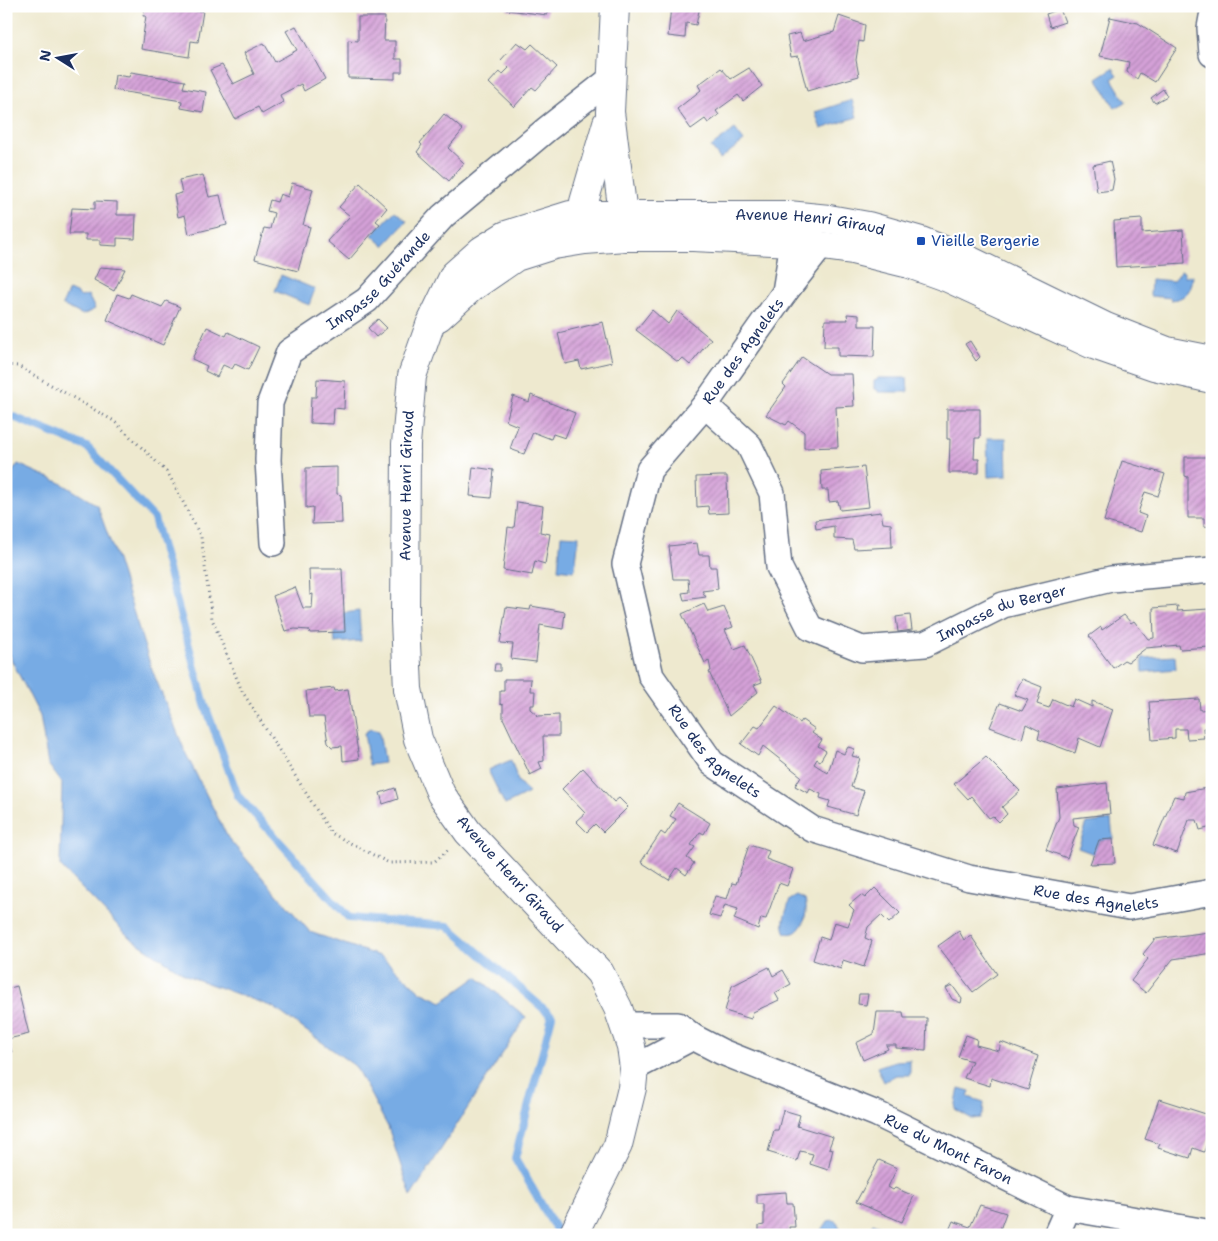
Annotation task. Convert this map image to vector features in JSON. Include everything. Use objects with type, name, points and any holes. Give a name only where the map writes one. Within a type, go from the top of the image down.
[{"type":"street","points":[[604,227],[615,6]]},
{"type":"street","points":[[1212,16],[1210,28],[1212,54]]},
{"type":"street","name":"Impasse Guérande","points":[[272,543],[268,460],[270,403],[289,352],[367,300],[443,216],[547,129],[612,78]]},
{"type":"street","points":[[604,227],[584,202],[610,112]]},
{"type":"street","points":[[788,215],[808,240],[815,231],[878,239],[902,235]]},
{"type":"street","name":"Avenue Henri Giraud","points":[[573,1235],[618,1145],[632,1088],[634,1068],[631,1046],[625,1025],[600,973],[468,832],[440,794],[418,739],[408,689],[405,620],[406,444],[412,376],[430,325],[471,288],[516,257],[604,227],[788,215],[868,226],[921,241],[971,261],[1106,327],[1168,351],[1212,360]]},
{"type":"street","name":"Avenue Henri Giraud","points":[[604,227],[693,237],[808,240],[875,255],[909,264],[948,278],[1091,344],[1154,366],[1212,379]]},
{"type":"street","name":"Rue des Agnelets","points":[[808,240],[785,292],[704,405],[649,470],[625,564],[651,676],[712,764],[812,829],[969,878],[1129,907],[1212,892]]},
{"type":"street","name":"Impasse du Berger","points":[[704,405],[749,445],[769,485],[772,493],[780,567],[810,628],[862,649],[925,644],[1003,605],[1111,579],[1212,570]]},
{"type":"street","name":"Rue du Mont Faron","points":[[625,1025],[678,1025],[693,1037],[722,1052],[876,1114],[1068,1208],[1212,1233]]},
{"type":"street","points":[[634,1068],[693,1037]]},
{"type":"street","points":[[1056,1235],[1068,1208]]},
{"type":"path","points":[[6,365],[18,366],[114,421],[168,473],[200,537],[212,618],[242,691],[331,832],[389,863],[434,862],[468,832]]},
{"type":"water","points":[[1113,68],[1118,75],[1112,79],[1126,102],[1115,108],[1097,78]]},
{"type":"water","points":[[852,100],[857,117],[821,129],[815,112]]},
{"type":"water","points":[[735,129],[744,141],[720,159],[711,147]]},
{"type":"water","points":[[395,211],[407,221],[384,246],[372,235]]},
{"type":"water","points":[[1183,271],[1185,276],[1193,276],[1191,286],[1184,296],[1171,300],[1171,298],[1150,296],[1151,279],[1173,281]]},
{"type":"water","points":[[281,275],[315,289],[309,305],[275,291]]},
{"type":"water","points":[[69,290],[81,297],[88,295],[95,309],[83,315],[62,305]]},
{"type":"water","points":[[878,378],[907,378],[908,391],[878,392],[878,390],[874,389],[874,381]]},
{"type":"water","points":[[987,438],[1006,438],[1007,476],[988,477]]},
{"type":"water","points":[[18,464],[61,483],[97,505],[117,560],[151,667],[186,754],[228,838],[310,932],[382,957],[421,992],[442,1002],[477,977],[526,1017],[411,1196],[388,1127],[355,1066],[273,1007],[188,976],[130,938],[60,866],[62,783],[48,764],[40,716],[12,661],[6,643],[6,480]]},
{"type":"water","points":[[561,535],[579,536],[575,569],[573,571],[558,569]]},
{"type":"water","points":[[359,611],[361,641],[335,643],[334,633],[345,631],[344,613]]},
{"type":"water","points":[[1175,656],[1176,669],[1143,672],[1142,658]]},
{"type":"water","points":[[370,729],[379,731],[384,763],[369,765],[364,733]]},
{"type":"water","points":[[511,760],[518,781],[529,793],[505,805],[488,770]]},
{"type":"water","points":[[1111,820],[1113,839],[1099,840],[1094,854],[1078,848],[1087,823]]},
{"type":"water","points":[[797,896],[805,900],[805,917],[796,932],[792,934],[786,933],[784,921],[786,912],[790,900]]},
{"type":"water","points":[[910,1060],[910,1075],[896,1075],[884,1082],[877,1067],[895,1061]]},
{"type":"water","points":[[959,1088],[970,1091],[968,1097],[984,1102],[983,1113],[980,1118],[972,1119],[955,1109]]},
{"type":"water","points":[[833,1220],[837,1222],[841,1230],[839,1235],[816,1235],[828,1221]]},
{"type":"water","points":[[873,1223],[900,1235],[868,1235],[866,1229],[871,1227]]},
{"type":"building","points":[[145,6],[197,6],[196,11],[203,11],[198,42],[191,41],[189,57],[141,49],[146,16],[143,16]]},
{"type":"building","points":[[507,6],[547,6],[547,15],[507,10]]},
{"type":"building","points":[[671,6],[700,6],[696,25],[686,23],[685,38],[668,36]]},
{"type":"building","points":[[1060,9],[1065,22],[1050,27],[1046,14]]},
{"type":"building","points":[[839,16],[865,25],[863,42],[859,41],[856,60],[859,76],[807,91],[798,56],[791,57],[787,36],[800,33],[803,41],[834,32]]},
{"type":"building","points":[[358,17],[385,17],[384,41],[395,41],[395,59],[402,59],[402,72],[395,72],[395,79],[348,78],[348,40],[358,41]]},
{"type":"building","points":[[1110,17],[1138,23],[1177,48],[1155,82],[1140,73],[1137,79],[1127,72],[1129,62],[1100,56]]},
{"type":"building","points":[[296,26],[325,79],[304,91],[301,84],[280,95],[283,102],[262,114],[258,107],[235,119],[210,70],[222,65],[233,84],[254,74],[244,53],[264,43],[275,62],[297,50],[286,31]]},
{"type":"building","points":[[517,42],[527,49],[532,44],[557,67],[536,90],[532,87],[514,107],[489,83],[499,72],[503,74],[509,68],[501,60]]},
{"type":"building","points":[[721,68],[731,79],[749,68],[762,86],[743,101],[738,95],[716,111],[719,115],[708,123],[705,119],[691,129],[677,109],[701,90],[698,85]]},
{"type":"building","points":[[131,72],[185,81],[183,88],[206,92],[203,112],[181,108],[182,101],[113,90],[115,75],[129,77]]},
{"type":"building","points":[[1163,89],[1167,96],[1155,103],[1151,98]]},
{"type":"building","points":[[444,114],[463,130],[448,148],[464,163],[449,181],[417,152],[422,145],[420,143]]},
{"type":"building","points":[[1110,161],[1114,179],[1112,190],[1097,192],[1093,165]]},
{"type":"building","points":[[203,175],[209,197],[220,195],[227,225],[189,234],[185,215],[178,217],[174,195],[182,193],[179,180]]},
{"type":"building","points":[[292,183],[313,189],[303,225],[310,227],[298,271],[255,259],[264,228],[270,229],[274,213],[267,211],[270,200],[277,202],[280,194],[288,197]]},
{"type":"building","points":[[360,183],[387,208],[376,221],[380,224],[349,260],[327,241],[350,216],[339,207]]},
{"type":"building","points":[[95,201],[117,202],[117,215],[136,215],[135,239],[117,238],[117,246],[100,245],[100,240],[86,240],[86,234],[69,234],[72,208],[95,209]]},
{"type":"building","points":[[1142,219],[1142,233],[1183,230],[1185,263],[1116,267],[1114,221]]},
{"type":"building","points":[[100,267],[125,269],[114,291],[94,280]]},
{"type":"building","points":[[117,294],[129,298],[131,294],[162,307],[166,301],[180,307],[163,345],[107,320]]},
{"type":"building","points":[[652,310],[668,324],[677,311],[711,339],[690,365],[682,358],[678,362],[636,330]]},
{"type":"building","points":[[847,314],[859,315],[859,326],[875,326],[874,357],[838,356],[838,347],[824,347],[825,320],[848,320]]},
{"type":"building","points":[[378,319],[387,328],[376,337],[368,328]]},
{"type":"building","points":[[603,322],[612,362],[581,369],[579,361],[565,364],[558,333]]},
{"type":"building","points":[[207,327],[226,336],[228,332],[259,347],[248,370],[235,364],[232,369],[223,365],[217,377],[205,371],[207,366],[192,359]]},
{"type":"building","points":[[970,341],[980,357],[976,361],[965,344]]},
{"type":"building","points":[[802,357],[827,374],[852,374],[854,406],[836,407],[838,447],[804,448],[804,432],[789,421],[786,425],[766,415],[786,387],[783,384]]},
{"type":"building","points":[[317,379],[345,381],[344,409],[334,408],[333,424],[310,423],[311,397],[316,397]]},
{"type":"building","points":[[531,395],[575,413],[565,438],[553,434],[551,439],[533,432],[524,454],[510,449],[518,426],[506,421],[513,396],[529,402]]},
{"type":"building","points":[[947,409],[980,409],[980,438],[975,438],[974,459],[979,459],[979,473],[949,473],[950,439],[947,439]]},
{"type":"building","points":[[1185,457],[1212,457],[1212,527],[1204,526],[1204,518],[1188,518],[1188,477],[1185,476]]},
{"type":"building","points":[[1122,461],[1165,474],[1158,496],[1145,492],[1138,513],[1146,516],[1141,532],[1104,521]]},
{"type":"building","points":[[337,467],[337,494],[341,495],[342,523],[312,524],[313,507],[306,508],[306,468]]},
{"type":"building","points":[[473,467],[494,470],[491,498],[470,496]]},
{"type":"building","points":[[864,467],[869,507],[840,510],[838,501],[829,502],[828,490],[822,490],[821,471]]},
{"type":"building","points":[[727,476],[728,513],[709,514],[708,506],[697,507],[696,477]]},
{"type":"building","points":[[517,502],[543,506],[540,532],[550,534],[545,564],[535,561],[532,575],[503,570],[508,527],[514,528]]},
{"type":"building","points":[[881,512],[883,523],[891,524],[892,547],[854,549],[852,540],[834,539],[834,526],[816,529],[815,520]]},
{"type":"building","points":[[697,543],[699,555],[709,555],[710,567],[716,567],[718,589],[702,591],[706,597],[684,600],[682,593],[689,592],[688,579],[673,579],[669,546]]},
{"type":"building","points":[[309,569],[342,569],[345,632],[310,633],[309,630],[295,629],[285,631],[273,596],[295,587],[303,608],[312,608],[313,594],[310,595]]},
{"type":"building","points":[[704,604],[708,612],[724,607],[733,627],[725,630],[734,649],[745,645],[762,682],[754,685],[758,692],[729,716],[709,672],[711,671],[709,661],[705,663],[682,614]]},
{"type":"building","points":[[531,606],[565,612],[563,629],[540,625],[536,662],[511,659],[513,644],[500,643],[506,607],[530,610]]},
{"type":"building","points":[[1178,606],[1177,611],[1209,609],[1210,647],[1180,649],[1179,645],[1146,648],[1128,662],[1124,660],[1113,668],[1089,636],[1101,627],[1102,630],[1124,615],[1131,623],[1134,621],[1148,639],[1154,638],[1153,608]]},
{"type":"building","points":[[910,615],[912,630],[898,632],[896,617]]},
{"type":"building","points":[[495,664],[500,664],[500,671],[494,671]]},
{"type":"building","points":[[504,679],[531,679],[530,691],[535,691],[534,705],[530,705],[530,709],[538,716],[559,715],[559,736],[543,736],[544,761],[539,762],[542,769],[530,775],[503,718],[500,691],[504,691]]},
{"type":"building","points":[[1022,679],[1042,687],[1037,704],[1049,708],[1053,699],[1071,707],[1074,699],[1092,707],[1092,701],[1113,709],[1100,747],[1079,738],[1075,753],[1038,739],[1040,731],[1026,724],[1022,739],[990,727],[1000,703],[1022,711],[1028,700],[1014,695]]},
{"type":"building","points":[[334,688],[335,691],[348,689],[359,759],[343,761],[342,746],[332,747],[328,743],[324,717],[309,717],[306,691]]},
{"type":"building","points":[[1199,699],[1200,710],[1212,709],[1212,728],[1203,728],[1204,738],[1187,739],[1186,729],[1175,729],[1175,738],[1152,740],[1149,702]]},
{"type":"building","points":[[776,706],[800,723],[802,720],[815,729],[812,733],[822,740],[818,746],[826,751],[820,761],[817,759],[814,764],[828,773],[835,750],[844,754],[848,747],[855,749],[852,756],[860,758],[851,787],[864,791],[856,815],[828,807],[830,801],[820,798],[821,794],[810,789],[808,793],[795,786],[801,776],[763,746],[758,756],[741,744],[755,726],[759,728]]},
{"type":"building","points":[[986,757],[1020,791],[1002,807],[1007,814],[999,822],[993,816],[989,818],[971,796],[968,799],[954,784]]},
{"type":"building","points":[[583,768],[614,802],[619,798],[628,807],[603,832],[595,824],[587,832],[576,821],[585,813],[562,789]]},
{"type":"building","points":[[1107,783],[1110,814],[1073,818],[1074,825],[1079,827],[1067,858],[1046,850],[1059,817],[1057,789]]},
{"type":"building","points":[[1212,787],[1212,827],[1200,830],[1197,820],[1189,820],[1177,853],[1153,845],[1174,796],[1184,798],[1185,792]]},
{"type":"building","points":[[395,788],[398,799],[383,804],[380,793]]},
{"type":"building","points":[[678,803],[710,823],[704,834],[700,832],[691,845],[695,847],[687,858],[694,863],[686,875],[677,868],[669,880],[641,862],[661,832],[665,835],[676,819],[670,816]]},
{"type":"building","points":[[1113,839],[1115,863],[1090,864],[1099,840]]},
{"type":"building","points":[[749,845],[769,851],[766,859],[793,869],[787,886],[779,883],[766,919],[761,918],[758,929],[734,919],[738,909],[725,905],[720,918],[709,915],[715,896],[727,899],[732,883],[736,884]]},
{"type":"building","points":[[875,888],[900,913],[889,923],[881,915],[868,927],[865,938],[872,941],[864,967],[843,960],[841,969],[813,960],[820,937],[829,940],[834,922],[848,926],[854,910],[849,905],[861,895],[865,898]]},
{"type":"building","points":[[959,931],[964,940],[971,936],[997,974],[973,992],[938,946]]},
{"type":"building","points":[[1209,932],[1212,953],[1173,959],[1146,993],[1131,981],[1148,959],[1143,954],[1155,939]]},
{"type":"building","points":[[769,967],[773,976],[783,970],[791,984],[775,993],[779,1000],[753,1012],[751,1019],[725,1011],[732,986]]},
{"type":"building","points":[[952,985],[962,999],[961,1003],[952,999],[946,988]]},
{"type":"building","points":[[17,986],[29,1034],[8,1039],[12,1052],[6,1053],[6,989]]},
{"type":"building","points":[[859,994],[868,994],[866,1005],[858,1004]]},
{"type":"building","points":[[877,1012],[903,1012],[904,1018],[927,1018],[926,1050],[896,1048],[896,1045],[886,1045],[888,1049],[863,1060],[856,1043],[874,1034]]},
{"type":"building","points":[[966,1035],[977,1039],[976,1045],[999,1051],[1001,1042],[1038,1056],[1028,1090],[991,1078],[990,1086],[964,1078],[972,1061],[958,1057]]},
{"type":"building","points":[[1159,1099],[1212,1116],[1212,1128],[1204,1152],[1193,1148],[1190,1158],[1158,1148],[1160,1144],[1145,1139]]},
{"type":"building","points":[[783,1110],[800,1115],[797,1126],[833,1137],[829,1148],[833,1149],[828,1170],[810,1164],[813,1154],[800,1151],[797,1161],[768,1152],[774,1130],[778,1130]]},
{"type":"building","points":[[879,1160],[897,1168],[888,1187],[914,1196],[902,1222],[856,1202]]},
{"type":"building","points":[[786,1192],[787,1203],[793,1203],[795,1227],[789,1227],[790,1235],[759,1235],[759,1226],[764,1225],[764,1204],[757,1204],[757,1194]]},
{"type":"building","points":[[980,1205],[1006,1213],[998,1235],[947,1235],[953,1221],[970,1227]]},
{"type":"waterway","points":[[6,414],[87,447],[154,518],[205,705],[238,796],[349,918],[448,926],[552,1016],[515,1158],[559,1235]]},
{"type":"place","name":"Vieille Bergerie","points":[[921,241]]}]
